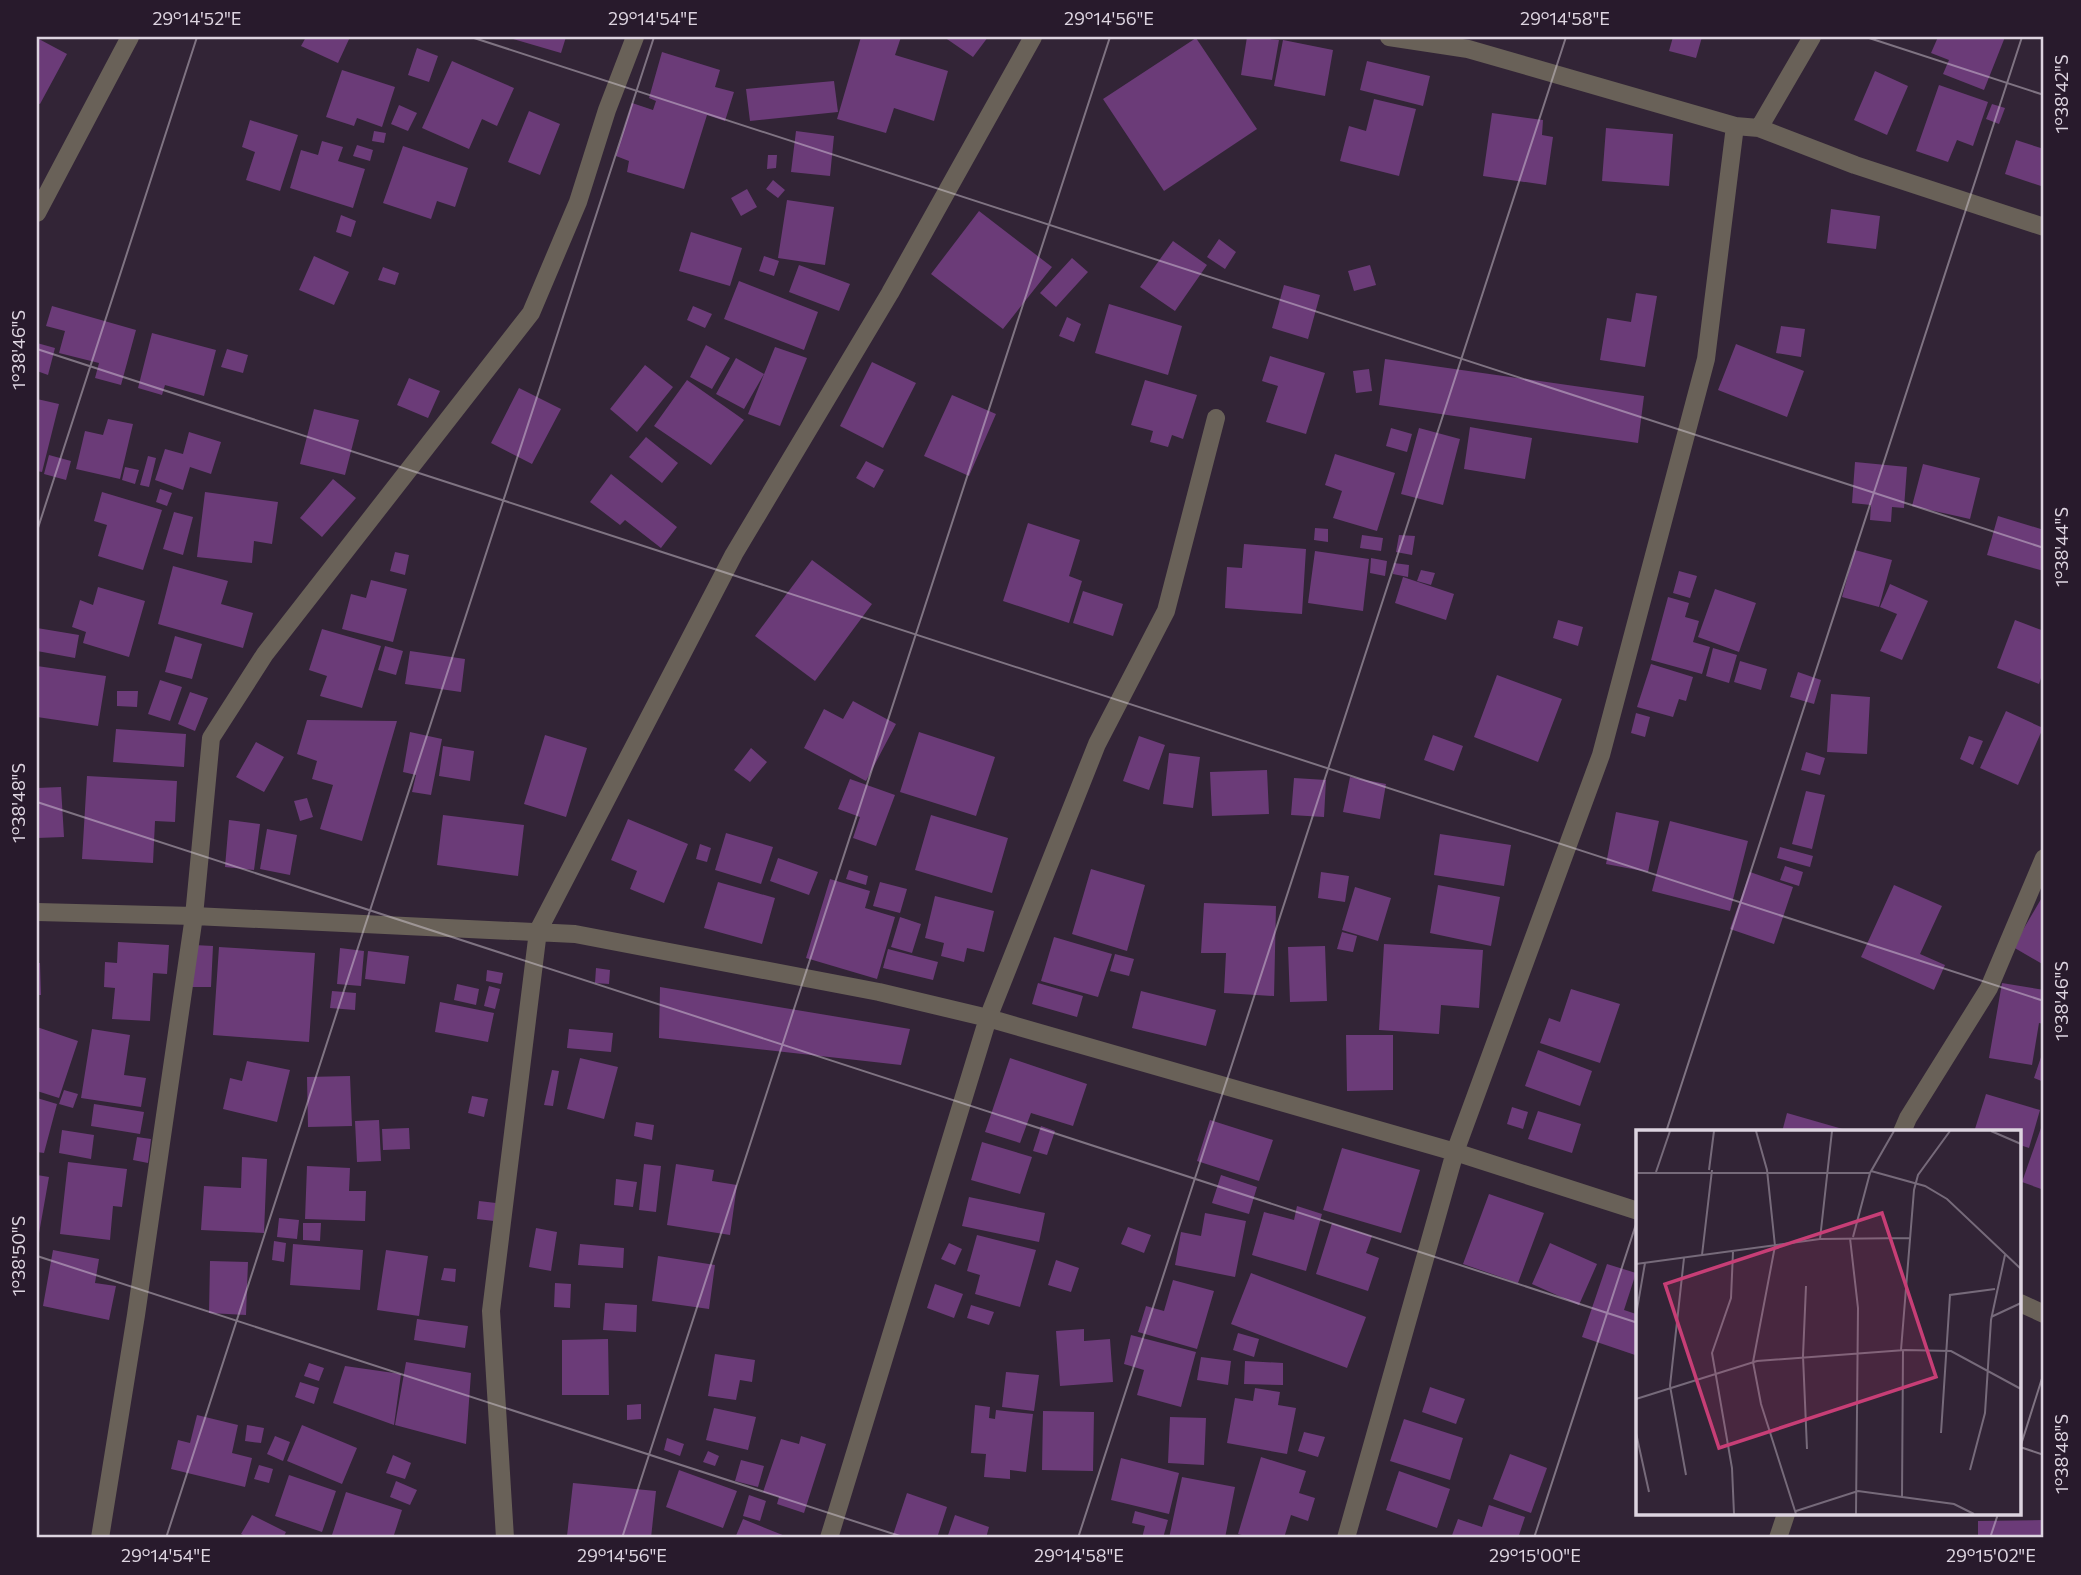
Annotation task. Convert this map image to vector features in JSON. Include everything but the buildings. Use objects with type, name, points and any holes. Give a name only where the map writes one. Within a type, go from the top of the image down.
[{"type":"street","points":[[37,213],[130,37]]},
{"type":"street","points":[[100,1538],[138,1301],[194,916],[211,738],[265,654],[531,313],[578,202],[607,110],[635,37]]},
{"type":"street","points":[[505,1538],[491,1311],[538,931],[734,554],[890,293],[1033,37]]},
{"type":"street","points":[[1389,37],[1471,43],[1735,126],[1759,128],[1855,165],[2044,227]]},
{"type":"street","points":[[1759,128],[1812,37]]},
{"type":"street","points":[[1346,1538],[1455,1152],[1601,755],[1706,359],[1735,126]]},
{"type":"street","points":[[829,1538],[988,1018],[1097,744],[1166,611],[1216,418]]},
{"type":"street","points":[[1903,1130],[1989,988],[2044,858]]},
{"type":"street","points":[[37,912],[194,916],[575,934],[866,989],[988,1018],[1455,1152],[1636,1210]]},
{"type":"street","points":[[2022,1304],[2044,1314]]},
{"type":"street","points":[[1778,1538],[1785,1516]]}]
